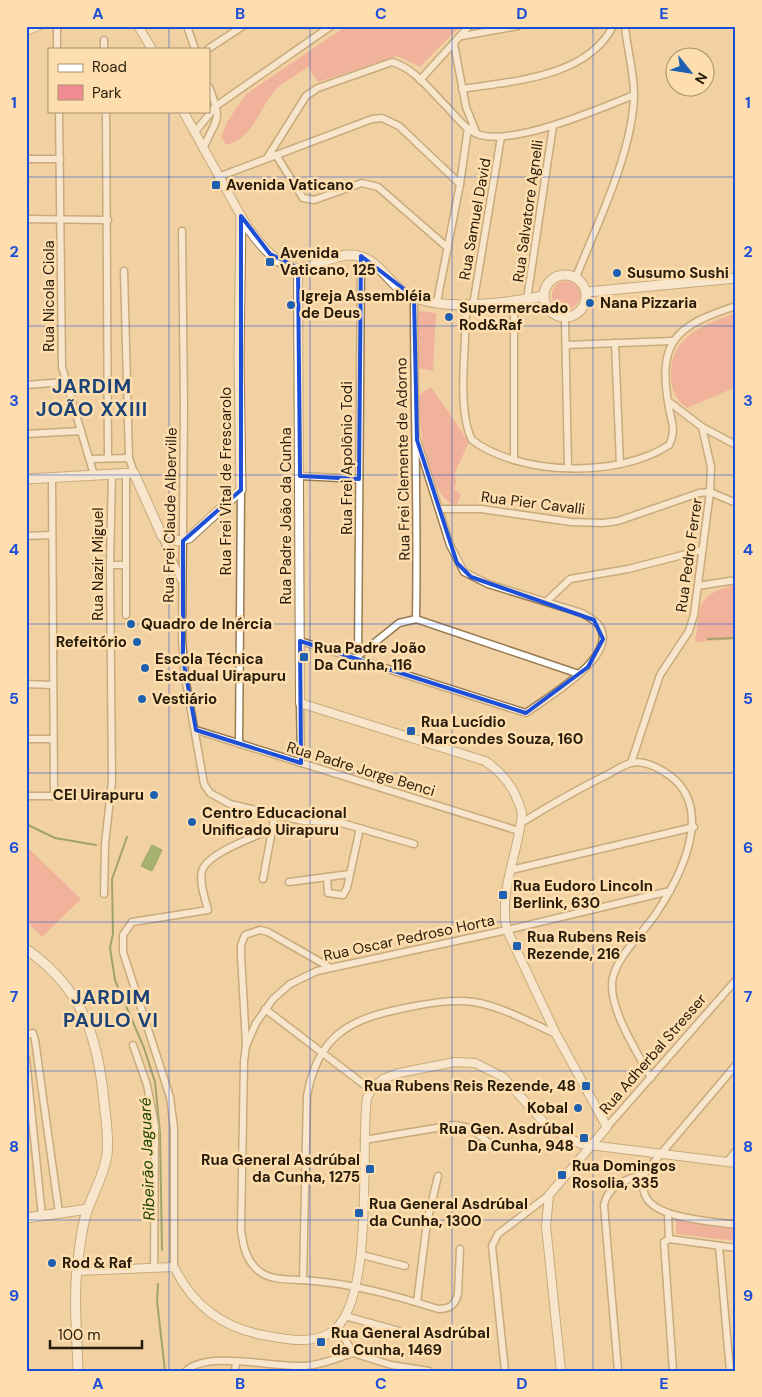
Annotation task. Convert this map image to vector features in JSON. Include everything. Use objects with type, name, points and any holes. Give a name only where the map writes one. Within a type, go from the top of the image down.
[{"type":"main road","points":[[241,216],[270,254],[281,262],[298,268],[332,258],[361,256],[372,263],[391,283],[414,297],[437,302],[469,304],[514,301],[544,296]]},
{"type":"main road","name":"Rua Frei Vital de Frescarolo","points":[[241,216],[239,357],[241,490]]},
{"type":"main road","points":[[569,274],[581,281],[587,292],[584,307],[579,313],[564,318],[548,309],[544,296],[545,289],[554,277],[569,274]]},
{"type":"main road","points":[[587,292],[736,278]]},
{"type":"main road","points":[[26,479],[130,473],[162,536],[172,540],[183,541],[241,490]]},
{"type":"main road","points":[[26,949],[43,961],[67,987],[86,1016],[95,1041],[103,1090],[107,1154],[103,1172],[88,1209],[77,1271],[78,1371]]},
{"type":"main road","points":[[26,1218],[88,1209]]},
{"type":"street","points":[[26,31],[38,26]]},
{"type":"street","points":[[56,26],[57,48]]},
{"type":"street","points":[[138,26],[151,48]]},
{"type":"street","points":[[187,26],[195,48]]},
{"type":"street","points":[[209,48],[242,26]]},
{"type":"street","points":[[194,133],[216,106],[331,26]]},
{"type":"street","points":[[420,80],[462,36],[469,26]]},
{"type":"street","points":[[462,36],[518,26]]},
{"type":"street","points":[[462,89],[546,74],[571,64],[588,55],[601,44],[613,26]]},
{"type":"street","points":[[576,277],[619,165],[634,94],[625,26]]},
{"type":"street","points":[[104,40],[104,48]]},
{"type":"street","points":[[454,44],[462,89],[470,121],[476,133]]},
{"type":"street","points":[[267,158],[297,107],[306,96],[318,88],[392,62],[400,64],[420,80],[468,128],[476,133],[501,137],[553,126],[634,94]]},
{"type":"street","points":[[203,149],[218,120],[216,106],[210,90]]},
{"type":"street","name":"Rua Nicola Ciola","points":[[59,112],[61,348],[65,382],[94,475]]},
{"type":"street","points":[[106,112],[108,458]]},
{"type":"street","points":[[184,112],[241,216]]},
{"type":"street","points":[[218,177],[372,119],[382,118],[398,126],[460,184]]},
{"type":"street","name":"Rua Salvatore Agnelli","points":[[527,299],[553,126]]},
{"type":"street","points":[[437,302],[460,184],[468,128]]},
{"type":"street","name":"Rua Samuel David","points":[[501,137],[469,304],[464,394],[468,433],[478,444],[514,460],[568,468],[635,461],[668,445],[674,431],[664,366],[672,341]]},
{"type":"street","points":[[276,155],[303,198],[314,200],[362,183],[370,183],[378,187],[448,248]]},
{"type":"street","points":[[26,159],[60,159]]},
{"type":"street","points":[[26,219],[108,220]]},
{"type":"street","name":"Rua Frei Claude Alberville","points":[[182,231],[183,541],[181,581],[183,659],[204,784],[210,793],[230,804],[303,821],[338,822],[414,844]]},
{"type":"street","name":"Rua Frei Apolônio Todi","points":[[358,658],[361,256]]},
{"type":"street","name":"Rua Padre João da Cunha","points":[[298,268],[301,763]]},
{"type":"street","name":"Rua Nazir Miguel","points":[[124,271],[130,473],[126,615]]},
{"type":"street","name":"Rua Frei Clemente de Adorno","points":[[414,297],[416,619]]},
{"type":"street","points":[[514,301],[514,460]]},
{"type":"street","points":[[566,346],[672,341],[699,320],[736,306]]},
{"type":"street","points":[[564,318],[568,468]]},
{"type":"street","points":[[615,343],[620,464]]},
{"type":"street","points":[[26,385],[65,382]]},
{"type":"street","points":[[668,401],[702,427],[736,445]]},
{"type":"street","name":"Rua Pedro Ferrer","points":[[631,763],[660,675],[692,624],[710,492],[709,454],[702,427]]},
{"type":"street","points":[[26,434],[81,431]]},
{"type":"street","points":[[300,641],[526,712],[580,674],[596,658],[603,639],[601,628],[582,613],[547,600],[488,584],[464,572],[450,545],[440,509],[416,440]]},
{"type":"street","points":[[90,459],[129,458]]},
{"type":"street","name":"Rua Nazir Miguel","points":[[104,894],[105,844],[111,796],[110,565],[112,474]]},
{"type":"street","points":[[300,476],[358,479]]},
{"type":"street","points":[[52,478],[52,739],[54,796]]},
{"type":"street","name":"Rua Frei Vital de Frescarolo","points":[[239,744],[241,490]]},
{"type":"street","points":[[710,492],[736,503]]},
{"type":"street","name":"Rua Pier Cavalli","points":[[440,509],[481,508],[571,522],[603,523],[618,521],[688,495],[710,492]]},
{"type":"street","points":[[26,536],[51,535]]},
{"type":"street","points":[[162,536],[181,581]]},
{"type":"street","points":[[547,600],[561,585],[576,577],[628,569],[702,550]]},
{"type":"street","points":[[110,565],[126,565]]},
{"type":"street","points":[[698,586],[736,580]]},
{"type":"street","points":[[358,658],[399,623],[416,619],[580,674]]},
{"type":"street","points":[[26,684],[52,684]]},
{"type":"street","points":[[300,703],[484,761],[495,767],[513,790],[520,808],[520,827],[505,912],[507,930],[556,1034],[607,1127]]},
{"type":"street","name":"Rua Padre Jorge Benci","points":[[196,730],[520,827]]},
{"type":"street","points":[[26,739],[52,739]]},
{"type":"street","points":[[520,827],[574,791],[631,763],[652,765],[673,778],[691,806],[694,827],[691,840],[670,891],[655,916],[619,964],[612,984],[613,1000],[619,1015],[651,1078]]},
{"type":"street","points":[[26,796],[111,796]]},
{"type":"street","points":[[263,879],[275,814]]},
{"type":"street","points":[[511,870],[694,827]]},
{"type":"street","points":[[327,877],[328,893],[340,896],[346,892],[360,828]]},
{"type":"street","points":[[272,829],[208,860],[202,870],[203,889],[208,910],[132,922],[123,935],[121,942],[129,974],[148,1026],[170,1097],[174,1128],[171,1267],[196,1302],[220,1321],[237,1329],[288,1340],[307,1340],[320,1337],[338,1327],[345,1316],[356,1286],[362,1255],[364,1140],[367,1098],[371,1090],[383,1079],[399,1073],[455,1062],[475,1063],[488,1067],[503,1076],[548,1127],[566,1138],[590,1146],[736,1163]]},
{"type":"street","points":[[289,882],[350,874]]},
{"type":"street","name":"Rua Oscar Pedroso Horta","points":[[460,1249],[456,1302],[446,1309],[356,1286],[278,1278],[259,1271],[244,1248],[240,1230],[243,1078],[246,1046],[265,1009],[290,984],[329,967],[507,930],[670,891]]},
{"type":"street","points":[[246,1046],[241,955],[241,946],[245,935],[252,932],[268,932],[329,967]]},
{"type":"street","name":"Rua Adherbal Stresser","points":[[549,1195],[736,980]]},
{"type":"street","points":[[303,1280],[307,1096],[311,1074],[321,1051],[350,1024],[365,1018],[441,1001],[473,1002],[500,1009],[556,1034]]},
{"type":"street","points":[[265,1009],[371,1090]]},
{"type":"street","points":[[26,1035],[33,1034],[35,1040],[59,1213]]},
{"type":"street","points":[[133,1046],[147,1085],[155,1126],[155,1268]]},
{"type":"street","points":[[26,1059],[42,1216]]},
{"type":"street","points":[[618,1371],[604,1205],[608,1194],[617,1185],[629,1178],[643,1174],[736,1065]]},
{"type":"street","points":[[364,1140],[454,1125],[470,1128],[493,1146]]},
{"type":"street","points":[[727,1162],[736,1152]]},
{"type":"street","points":[[643,1174],[644,1193],[647,1200],[668,1214],[736,1224]]},
{"type":"street","points":[[417,1302],[427,1222],[438,1176]]},
{"type":"street","points":[[505,1371],[492,1246],[498,1234],[549,1195]]},
{"type":"street","points":[[549,1195],[546,1226],[561,1371]]},
{"type":"street","points":[[668,1214],[669,1238]]},
{"type":"street","points":[[673,1371],[664,1242],[669,1238],[736,1248]]},
{"type":"street","points":[[719,1246],[730,1371]]},
{"type":"street","points":[[362,1255],[405,1266]]},
{"type":"street","points":[[77,1271],[171,1267]]},
{"type":"street","points":[[345,1316],[399,1331]]},
{"type":"street","points":[[338,1327],[353,1352],[391,1365],[428,1371]]},
{"type":"street","points":[[727,1344],[736,1340]]},
{"type":"street","points":[[186,1371],[198,1363],[212,1361],[284,1367],[306,1366],[325,1363],[353,1352]]},
{"type":"street","points":[[235,1371],[236,1362]]},
{"type":"highlighted area","points":[[241,216],[270,254],[298,268],[300,476],[359,479],[361,256],[414,297],[417,440],[457,563],[471,577],[594,620],[603,639],[588,667],[526,713],[300,641],[301,763],[196,730],[183,659],[183,541],[241,490]]},
{"type":"green space","points":[[342,26],[460,26],[420,67],[397,56],[318,82],[308,67],[276,89],[249,131],[235,142],[226,145],[221,137],[227,122],[246,94],[342,29]]},
{"type":"green space","points":[[566,281],[576,285],[580,295],[576,305],[566,309],[556,305],[552,295],[556,285]]},
{"type":"green space","points":[[418,311],[436,313],[433,371],[418,368]]},
{"type":"green space","points":[[736,313],[736,387],[687,408],[679,401],[672,385],[672,362],[676,350],[683,341],[702,327]]},
{"type":"green space","points":[[431,387],[469,442],[454,475],[457,480],[454,489],[461,495],[456,506],[446,500],[438,489],[431,474],[422,439],[419,395]]},
{"type":"green space","points":[[734,585],[736,639],[695,642],[700,611],[706,598],[712,593]]},
{"type":"green space","points":[[26,846],[81,899],[42,937],[26,920]]},
{"type":"green space","points":[[676,1217],[736,1226],[736,1241],[676,1234]]},
{"type":"shaded area","points":[[152,845],[162,850],[152,871],[141,866]]},
{"type":"waterway","points":[[708,639],[736,638]]},
{"type":"waterway","points":[[26,824],[55,838],[96,845]]},
{"type":"waterway","name":"Ribeirão Jaguaré","points":[[127,837],[112,879],[113,934],[110,948],[115,980],[144,1048],[155,1082],[160,1133],[162,1250]]},
{"type":"waterway","name":"Ribeirão Jaguaré","points":[[158,1284],[157,1301],[165,1371]]},
{"type":"place","name":"Avenida Vaticano","points":[[216,185]]},
{"type":"place","name":"Avenida Vaticano, 125","points":[[270,262]]},
{"type":"place","name":"Susumo Sushi","points":[[617,273]]},
{"type":"place","name":"Nana Pizzaria","points":[[590,303]]},
{"type":"place","name":"Igreja Assembléia de Deus","points":[[291,305]]},
{"type":"place","name":"Supermercado Rod&Raf","points":[[449,317]]},
{"type":"place","name":"Quadro de Inércia","points":[[131,624]]},
{"type":"place","name":"Refeitório","points":[[137,642]]},
{"type":"place","name":"Rua Padre João Da Cunha, 116","points":[[304,657]]},
{"type":"place","name":"Escola Técnica Estadual Uirapuru","points":[[145,668]]},
{"type":"place","name":"Vestiário","points":[[142,699]]},
{"type":"place","name":"Rua Lucídio Marcondes Souza, 160","points":[[411,731]]},
{"type":"place","name":"CEI Uirapuru","points":[[154,795]]},
{"type":"place","name":"Centro Educacional Unificado Uirapuru","points":[[192,822]]},
{"type":"place","name":"Rua Eudoro Lincoln Berlink, 630","points":[[503,895]]},
{"type":"place","name":"Rua Rubens Reis Rezende, 216","points":[[517,946]]},
{"type":"place","name":"Rua Rubens Reis Rezende, 48","points":[[586,1086]]},
{"type":"place","name":"Kobal","points":[[578,1108]]},
{"type":"place","name":"Rua Gen. Asdrúbal Da Cunha, 948","points":[[584,1138]]},
{"type":"place","name":"Rua General Asdrúbal da Cunha, 1275","points":[[370,1169]]},
{"type":"place","name":"Rua Domingos Rosolia, 335","points":[[562,1175]]},
{"type":"place","name":"Rua General Asdrúbal da Cunha, 1300","points":[[359,1213]]},
{"type":"place","name":"Rod & Raf","points":[[52,1263]]},
{"type":"place","name":"Rua General Asdrúbal da Cunha, 1469","points":[[321,1342]]},
{"type":"district","name":"JARDIM JOÃO XXIII","points":[[92,398]]},
{"type":"district","name":"JARDIM PAULO VI","points":[[111,1008]]}]
